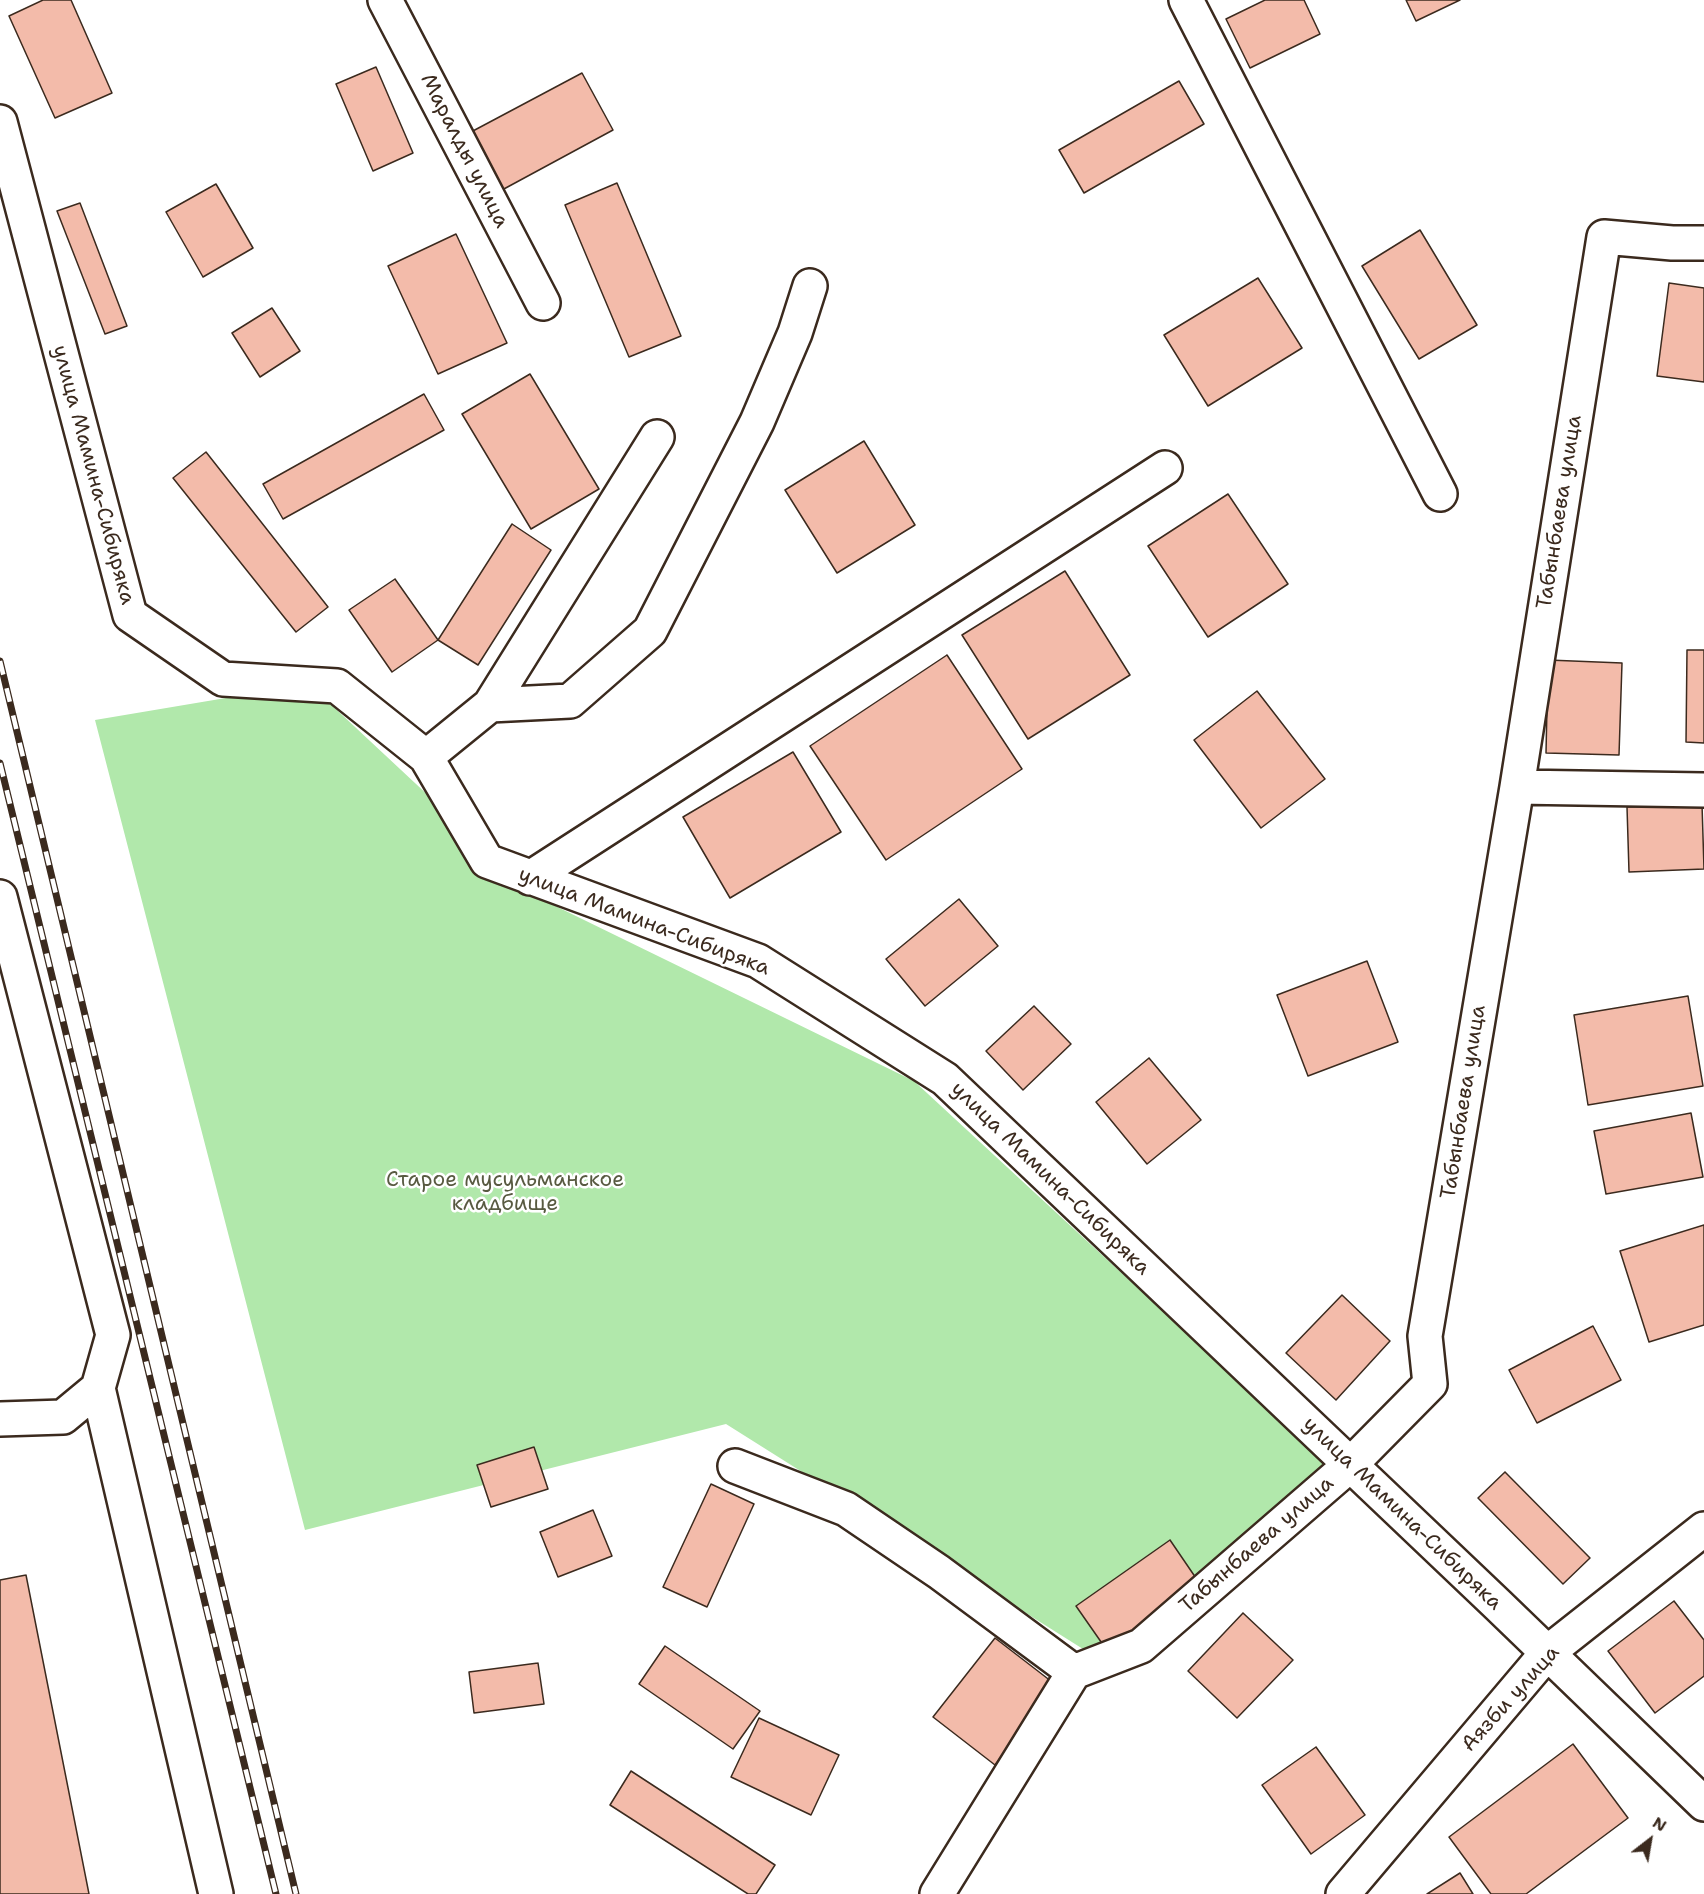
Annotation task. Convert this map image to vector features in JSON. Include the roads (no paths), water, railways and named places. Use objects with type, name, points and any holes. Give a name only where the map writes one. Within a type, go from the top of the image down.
[{"type":"street","name":"Маралды улица","points":[[386,0],[543,303]]},
{"type":"street","points":[[1186,0],[1440,494]]},
{"type":"street","name":"улица Мамина-Сибиряка","points":[[0,122],[130,615],[223,679],[337,686],[426,757],[487,861],[758,962],[945,1079],[1704,1804]]},
{"type":"street","name":"Табынбаева улица","points":[[1074,1672],[1141,1646],[1350,1465],[1430,1383],[1425,1336],[1517,787],[1604,237],[1672,243],[1704,243]]},
{"type":"street","points":[[490,705],[570,701],[650,631],[757,422],[795,333],[810,286]]},
{"type":"street","points":[[426,757],[490,705],[657,436]]},
{"type":"street","points":[[530,878],[1165,468]]},
{"type":"street","points":[[1517,787],[1704,790]]},
{"type":"street","points":[[0,897],[113,1335],[98,1388],[216,1894]]},
{"type":"street","points":[[0,1419],[63,1417],[98,1388]]},
{"type":"street","points":[[735,1466],[846,1509],[939,1572],[1074,1672],[937,1894]]},
{"type":"street","name":"Аязби улица","points":[[1343,1894],[1547,1653],[1704,1529]]},
{"type":"railway","points":[[0,661],[296,1894]]},
{"type":"railway","points":[[0,763],[276,1894]]},
{"type":"park label","name":"Старое мусульманское кладбище","points":[[505,1193]]}]
